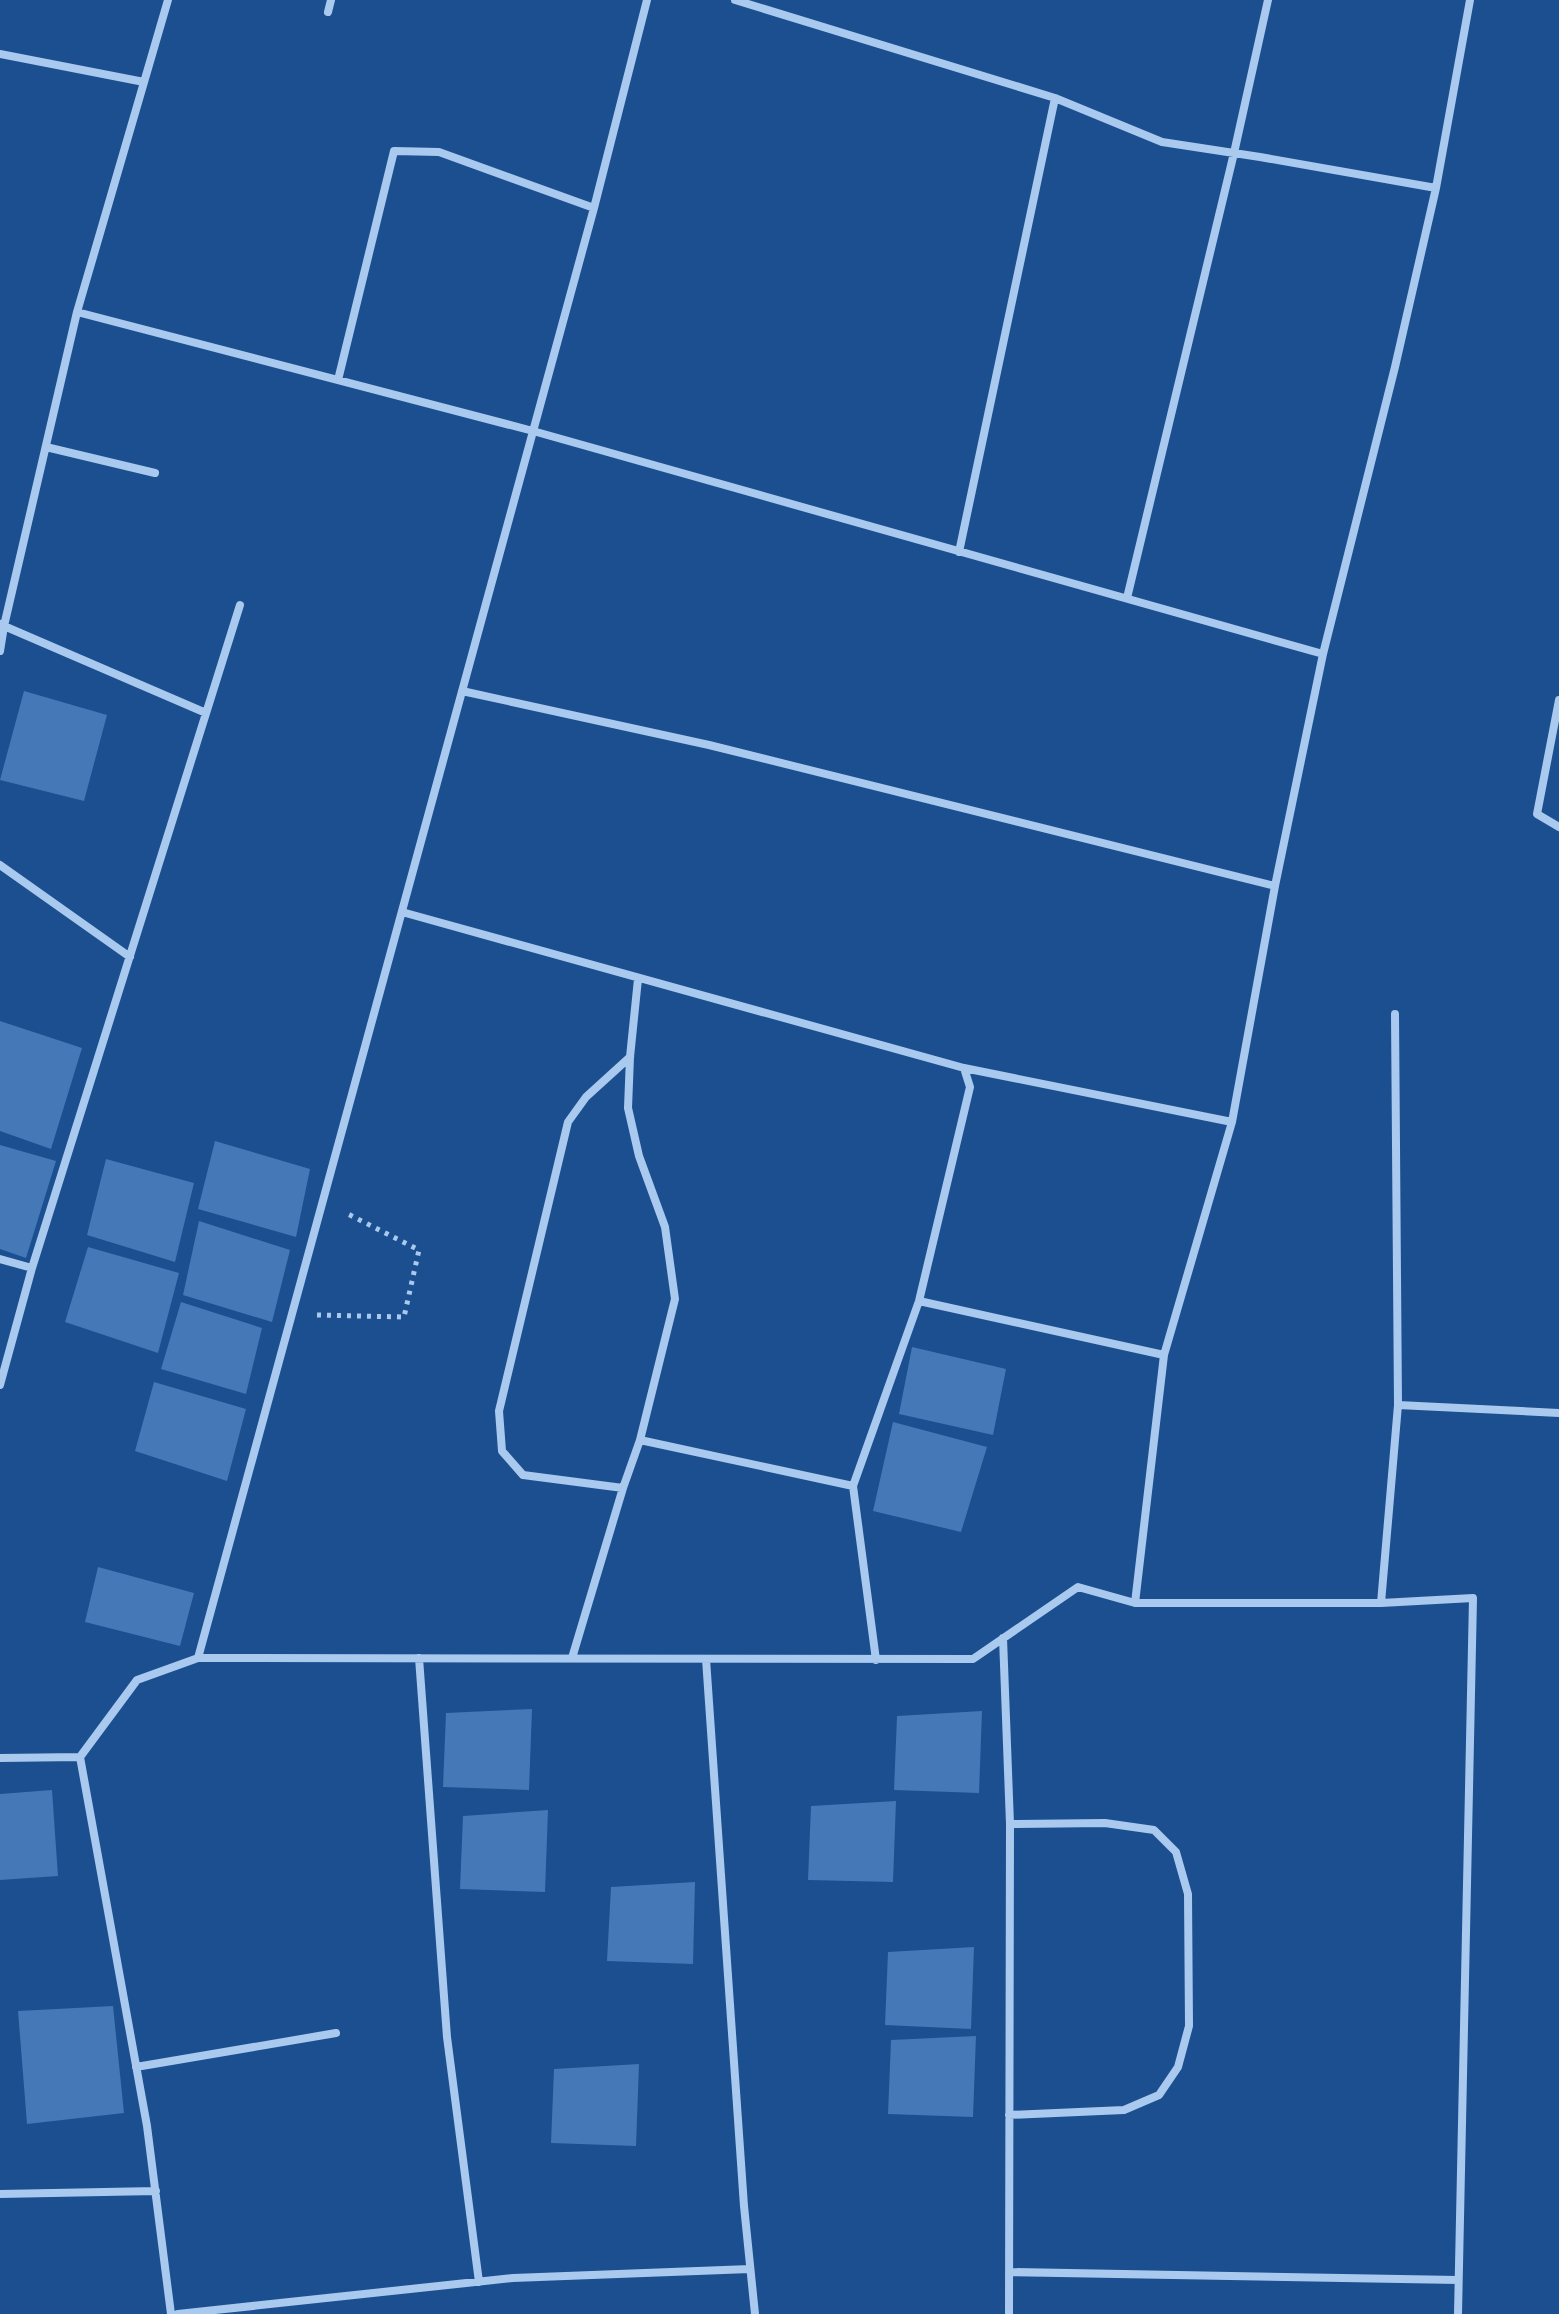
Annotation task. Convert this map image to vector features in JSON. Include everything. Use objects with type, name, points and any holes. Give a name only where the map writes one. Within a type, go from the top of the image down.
[{"type":"street","points":[[0,651],[2,624],[77,312],[168,0]]},
{"type":"street","points":[[328,12],[331,0]]},
{"type":"street","points":[[198,1658],[594,208],[647,0]]},
{"type":"street","points":[[735,0],[1055,98],[1162,142],[1436,188]]},
{"type":"street","points":[[1127,598],[1268,0]]},
{"type":"street","points":[[1135,1603],[1164,1355],[1232,1122],[1275,886],[1323,654],[1436,188],[1470,0]]},
{"type":"street","points":[[0,54],[144,82]]},
{"type":"street","points":[[959,552],[1055,98]]},
{"type":"street","points":[[338,380],[394,151],[439,152],[594,208]]},
{"type":"street","points":[[77,312],[533,431],[1323,654]]},
{"type":"street","points":[[46,447],[155,473]]},
{"type":"street","points":[[0,1385],[32,1268],[240,605]]},
{"type":"street","points":[[2,624],[206,713]]},
{"type":"street","points":[[462,691],[709,745],[1275,886]]},
{"type":"street","points":[[1559,700],[1537,814],[1559,827]]},
{"type":"street","points":[[0,865],[130,957]]},
{"type":"street","points":[[402,912],[964,1068],[1232,1122]]},
{"type":"street","points":[[572,1658],[640,1440],[675,1299],[665,1227],[639,1156],[628,1108],[638,979]]},
{"type":"street","points":[[1381,1603],[1398,1405],[1395,1014]]},
{"type":"street","points":[[623,1488],[523,1475],[502,1451],[499,1411],[568,1122],[586,1097],[630,1057]]},
{"type":"street","points":[[876,1660],[853,1486],[919,1301],[970,1087],[964,1068]]},
{"type":"street","points":[[0,1259],[32,1268]]},
{"type":"street","points":[[919,1301],[1164,1355]]},
{"type":"street","points":[[1398,1405],[1559,1413]]},
{"type":"street","points":[[640,1440],[853,1486]]},
{"type":"street","points":[[171,2314],[147,2126],[80,1757],[137,1680],[198,1658],[973,1659],[1078,1587],[1135,1603],[1381,1603],[1473,1598],[1458,2314]]},
{"type":"street","points":[[1003,1638],[1010,1824],[1009,2314]]},
{"type":"street","points":[[419,1658],[447,2037],[479,2282]]},
{"type":"street","points":[[706,1659],[755,2314]]},
{"type":"street","points":[[0,1758],[80,1757]]},
{"type":"street","points":[[1009,2115],[1124,2110],[1159,2095],[1178,2067],[1189,2026],[1188,1894],[1176,1852],[1154,1830],[1105,1823],[1010,1824]]},
{"type":"street","points":[[136,2067],[336,2033]]},
{"type":"street","points":[[0,2194],[156,2191]]},
{"type":"street","points":[[178,2314],[513,2278],[750,2269]]},
{"type":"street","points":[[1009,2272],[1458,2280]]},
{"type":"path","points":[[292,1315],[404,1317],[419,1250],[322,1201]]},
{"type":"building","points":[[24,691],[107,715],[84,801],[0,780]]},
{"type":"building","points":[[0,1021],[82,1048],[51,1149],[0,1131]]},
{"type":"building","points":[[215,1141],[310,1169],[296,1237],[198,1209]]},
{"type":"building","points":[[0,1145],[56,1161],[26,1258],[0,1249]]},
{"type":"building","points":[[106,1159],[194,1183],[175,1262],[87,1235]]},
{"type":"building","points":[[199,1221],[290,1250],[272,1322],[183,1295]]},
{"type":"building","points":[[88,1247],[179,1273],[158,1353],[65,1322]]},
{"type":"building","points":[[181,1302],[262,1328],[246,1394],[161,1369]]},
{"type":"building","points":[[912,1347],[1006,1369],[993,1435],[899,1414]]},
{"type":"building","points":[[154,1382],[246,1409],[227,1481],[135,1451]]},
{"type":"building","points":[[893,1422],[987,1447],[961,1532],[873,1511]]},
{"type":"building","points":[[98,1567],[194,1593],[180,1646],[85,1622]]},
{"type":"building","points":[[532,1709],[529,1790],[443,1787],[446,1713]]},
{"type":"building","points":[[982,1711],[979,1793],[894,1790],[897,1716]]},
{"type":"building","points":[[52,1790],[58,1876],[0,1880],[0,1794]]},
{"type":"building","points":[[896,1801],[893,1882],[808,1880],[811,1806]]},
{"type":"building","points":[[548,1810],[545,1892],[460,1889],[463,1816]]},
{"type":"building","points":[[695,1882],[693,1964],[607,1961],[611,1887]]},
{"type":"building","points":[[974,1947],[971,2029],[885,2025],[888,1952]]},
{"type":"building","points":[[113,2006],[124,2113],[27,2124],[18,2011]]},
{"type":"building","points":[[976,2036],[973,2117],[888,2114],[891,2040]]},
{"type":"building","points":[[639,2064],[636,2146],[551,2143],[554,2069]]}]
